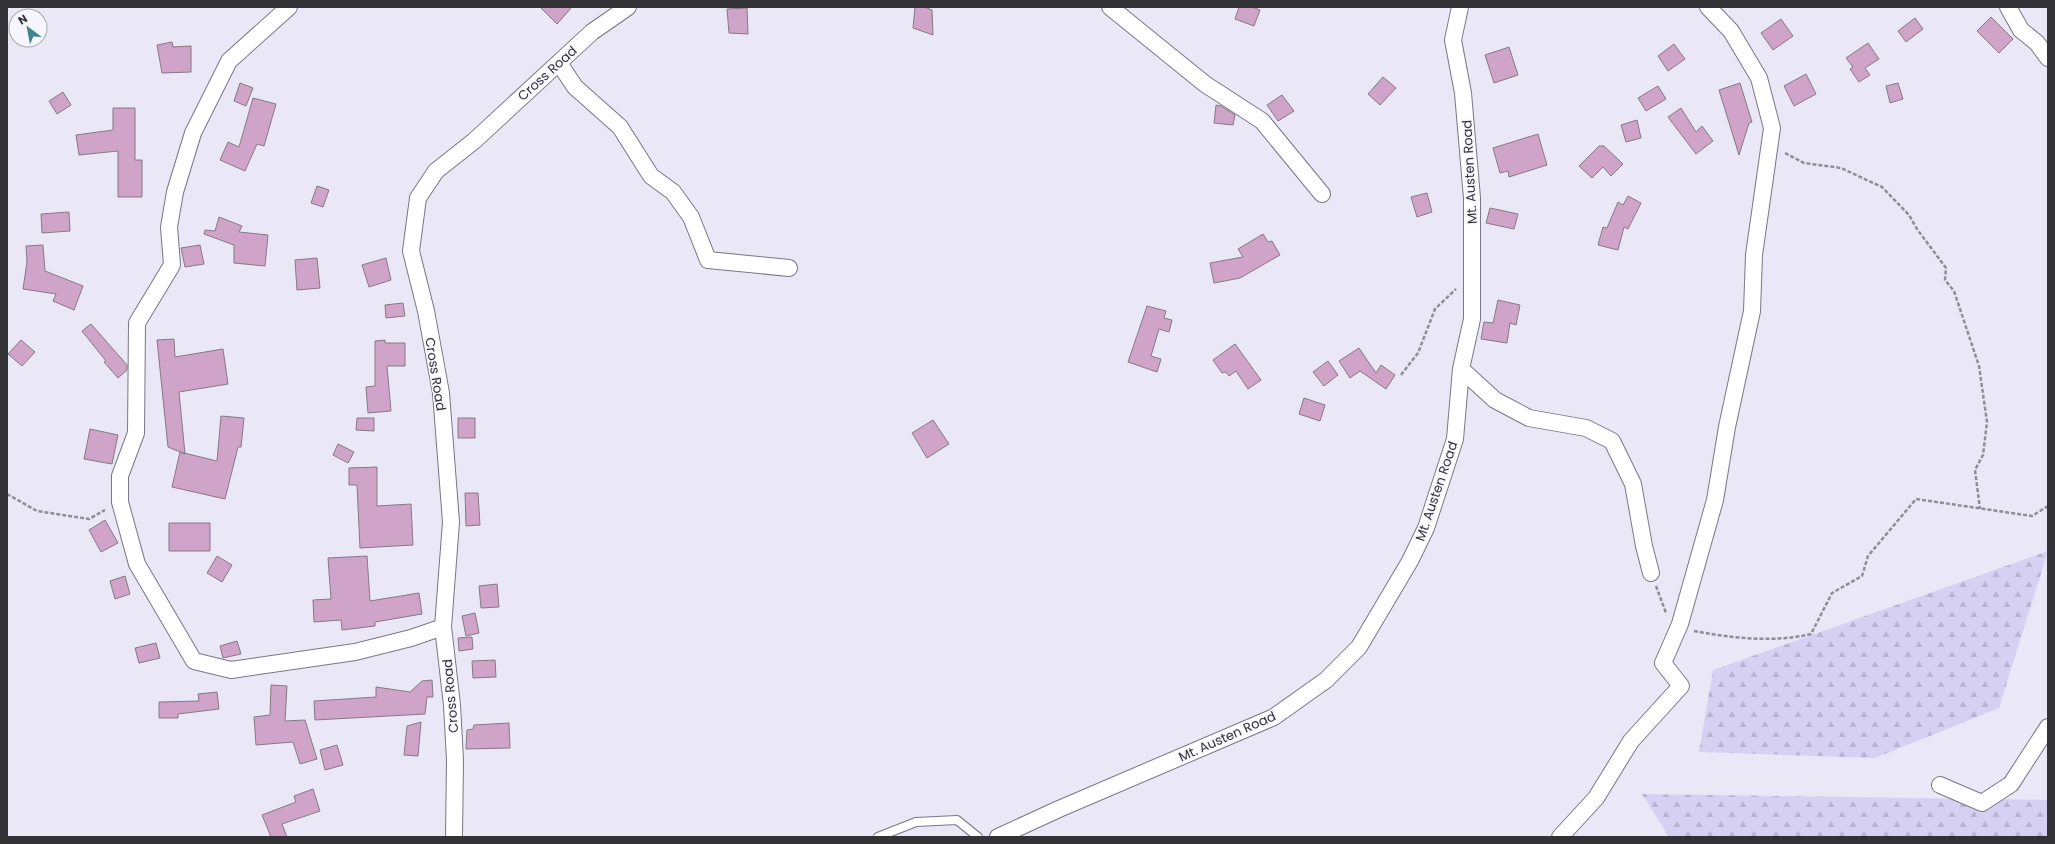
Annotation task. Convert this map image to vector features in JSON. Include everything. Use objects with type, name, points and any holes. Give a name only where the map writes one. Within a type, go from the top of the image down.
[{"type":"street","points":[[289,7],[229,61],[193,133],[176,192],[169,227],[172,265],[137,323],[136,433],[120,476],[120,502],[136,564],[194,661],[231,670],[355,652],[411,638],[443,627]]},
{"type":"street","name":"Cross Road","points":[[454,837],[455,752],[443,627],[451,522],[440,393],[426,311],[411,251],[418,198],[436,171],[474,141],[592,32],[628,7]]},
{"type":"street","points":[[1110,7],[1205,84],[1262,121],[1322,194]]},
{"type":"street","name":"Mt. Austen Road","points":[[998,837],[1059,809],[1274,717],[1326,680],[1359,647],[1410,562],[1426,528],[1455,439],[1461,369],[1472,319],[1472,191],[1464,93],[1453,40],[1460,7]]},
{"type":"street","points":[[1560,837],[1596,798],[1631,741],[1681,686],[1663,663],[1680,624],[1715,500],[1727,427],[1752,312],[1754,255],[1772,128],[1759,78],[1731,31],[1708,7]]},
{"type":"street","points":[[2008,7],[2021,30],[2037,43],[2048,58]]},
{"type":"street","points":[[559,63],[575,87],[620,127],[651,176],[673,192],[691,217],[708,260],[789,268]]},
{"type":"street","points":[[1461,369],[1494,400],[1529,418],[1586,428],[1612,441],[1633,484],[1644,546],[1651,573]]},
{"type":"street","points":[[1940,785],[1982,803],[2011,784],[2048,727]]},
{"type":"lane","points":[[878,837],[916,822],[958,820],[978,837]]},
{"type":"path","points":[[1772,132],[1784,152],[1804,163],[1841,168],[1882,187],[1909,215],[1917,229],[1946,268],[1945,280],[1954,290],[1979,366],[1987,422],[1983,455],[1975,470],[1980,509]]},
{"type":"path","points":[[1401,375],[1418,353],[1435,309],[1472,273]]},
{"type":"path","points":[[7,494],[37,511],[89,519],[120,502]]},
{"type":"path","points":[[1651,573],[1666,614],[1680,624],[1694,631],[1725,637],[1790,638],[1810,634],[1832,593],[1862,576],[1868,556],[1916,498],[2032,516],[2048,506]]},
{"type":"green space","points":[[2048,551],[1999,708],[1875,758],[1699,752],[1713,670]]},
{"type":"green space","points":[[1642,794],[2048,800],[2048,837],[1669,837]]},
{"type":"building","points":[[540,7],[572,7],[557,24]]},
{"type":"building","points":[[915,7],[924,7],[932,10],[933,35],[913,28]]},
{"type":"building","points":[[1239,7],[1252,7],[1260,10],[1254,26],[1235,19]]},
{"type":"building","points":[[747,8],[748,34],[729,33],[727,9]]},
{"type":"building","points":[[1991,17],[2013,39],[1999,53],[1977,31]]},
{"type":"building","points":[[1915,18],[1923,29],[1906,42],[1898,31]]},
{"type":"building","points":[[1781,19],[1793,36],[1773,50],[1761,33]]},
{"type":"building","points":[[172,42],[173,47],[191,46],[191,72],[162,73],[157,45]]},
{"type":"building","points":[[1868,43],[1879,59],[1865,68],[1870,75],[1859,82],[1850,69],[1853,67],[1846,58]]},
{"type":"building","points":[[1674,44],[1685,59],[1668,71],[1658,56]]},
{"type":"building","points":[[1509,47],[1518,75],[1494,83],[1485,55]]},
{"type":"building","points":[[1806,74],[1816,94],[1794,106],[1784,86]]},
{"type":"building","points":[[1383,77],[1396,88],[1380,105],[1368,94]]},
{"type":"building","points":[[240,83],[253,88],[246,106],[234,101]]},
{"type":"building","points":[[1740,83],[1752,122],[1749,123],[1739,155],[1719,90]]},
{"type":"building","points":[[1898,83],[1903,99],[1890,103],[1886,86]]},
{"type":"building","points":[[1658,86],[1666,99],[1646,111],[1638,98]]},
{"type":"building","points":[[63,92],[71,105],[57,114],[49,101]]},
{"type":"building","points":[[1282,95],[1294,111],[1278,121],[1267,105]]},
{"type":"building","points":[[253,98],[276,104],[264,146],[257,144],[245,171],[220,160],[228,142],[239,147]]},
{"type":"building","points":[[1216,105],[1221,106],[1235,115],[1233,125],[1214,123]]},
{"type":"building","points":[[113,108],[135,108],[135,160],[142,160],[142,197],[118,197],[118,151],[79,155],[76,135],[113,130]]},
{"type":"building","points":[[1681,108],[1696,132],[1702,126],[1713,141],[1696,154],[1668,117]]},
{"type":"building","points":[[1637,120],[1641,138],[1626,142],[1621,125]]},
{"type":"building","points":[[1538,134],[1547,165],[1509,177],[1508,171],[1500,173],[1493,148]]},
{"type":"building","points":[[1599,146],[1604,146],[1623,164],[1611,176],[1603,167],[1592,178],[1579,166]]},
{"type":"building","points":[[317,186],[329,190],[323,207],[311,203]]},
{"type":"building","points":[[1427,193],[1432,212],[1417,217],[1411,197]]},
{"type":"building","points":[[1628,196],[1641,203],[1628,229],[1624,227],[1618,250],[1598,245],[1603,227],[1607,228],[1618,202],[1623,205]]},
{"type":"building","points":[[1490,208],[1518,214],[1514,229],[1486,223]]},
{"type":"building","points":[[69,212],[70,231],[42,233],[41,214]]},
{"type":"building","points":[[219,217],[242,226],[239,232],[268,235],[265,266],[234,263],[234,245],[204,234],[205,230],[215,231]]},
{"type":"building","points":[[1263,234],[1268,242],[1272,241],[1280,255],[1240,278],[1214,283],[1210,263],[1243,257],[1238,249]]},
{"type":"building","points":[[43,245],[45,271],[83,286],[74,310],[53,301],[56,294],[23,289],[27,262],[26,246]]},
{"type":"building","points":[[200,245],[204,264],[185,267],[181,248]]},
{"type":"building","points":[[317,258],[320,288],[297,290],[295,260]]},
{"type":"building","points":[[386,258],[391,280],[369,287],[362,265]]},
{"type":"building","points":[[1498,300],[1520,305],[1516,325],[1510,323],[1507,343],[1481,339],[1484,322],[1493,323]]},
{"type":"building","points":[[403,303],[405,316],[386,318],[385,305]]},
{"type":"building","points":[[1147,306],[1166,311],[1164,318],[1172,320],[1169,332],[1159,329],[1151,356],[1161,359],[1157,372],[1128,362]]},
{"type":"building","points":[[91,324],[127,365],[127,370],[118,378],[104,362],[106,361],[82,331]]},
{"type":"building","points":[[174,339],[175,357],[223,349],[228,384],[179,392],[185,454],[168,447],[157,340]]},
{"type":"building","points":[[21,340],[35,352],[22,366],[8,354]]},
{"type":"building","points":[[385,340],[385,343],[405,343],[405,366],[387,366],[391,411],[368,413],[366,387],[375,386],[375,341]]},
{"type":"building","points":[[1235,344],[1261,380],[1248,389],[1236,371],[1229,376],[1226,372],[1222,373],[1213,360]]},
{"type":"building","points":[[1359,348],[1376,373],[1381,365],[1395,375],[1386,389],[1360,371],[1350,378],[1339,361]]},
{"type":"building","points":[[1328,361],[1338,375],[1324,386],[1313,372]]},
{"type":"building","points":[[1304,398],[1325,405],[1320,421],[1299,414]]},
{"type":"building","points":[[221,416],[244,418],[241,447],[238,447],[225,499],[172,487],[180,452],[217,461]]},
{"type":"building","points":[[357,418],[374,418],[374,431],[356,430]]},
{"type":"building","points":[[458,418],[475,418],[475,438],[458,438]]},
{"type":"building","points":[[933,420],[949,444],[927,458],[912,433]]},
{"type":"building","points":[[90,429],[118,435],[112,464],[84,459]]},
{"type":"building","points":[[338,444],[354,452],[348,463],[333,455]]},
{"type":"building","points":[[377,467],[377,506],[411,504],[413,545],[360,548],[357,485],[349,485],[349,468]]},
{"type":"building","points":[[465,493],[478,493],[480,525],[466,526]]},
{"type":"building","points":[[105,520],[118,543],[101,552],[89,530]]},
{"type":"building","points":[[169,523],[210,523],[210,551],[169,551]]},
{"type":"building","points":[[217,556],[232,565],[222,582],[207,573]]},
{"type":"building","points":[[367,556],[370,601],[419,593],[422,614],[375,622],[375,626],[342,630],[341,620],[314,622],[313,600],[331,599],[328,558]]},
{"type":"building","points":[[125,576],[130,594],[115,599],[110,581]]},
{"type":"building","points":[[497,584],[499,607],[481,608],[479,586]]},
{"type":"building","points":[[475,613],[479,633],[466,636],[462,616]]},
{"type":"building","points":[[472,637],[473,649],[459,651],[458,638]]},
{"type":"building","points":[[237,641],[241,654],[223,658],[220,646]]},
{"type":"building","points":[[156,643],[160,658],[139,663],[135,648]]},
{"type":"building","points":[[495,660],[496,677],[473,678],[472,661]]},
{"type":"building","points":[[432,680],[433,697],[427,697],[425,714],[315,720],[314,701],[376,697],[376,687],[410,692],[422,681]]},
{"type":"building","points":[[271,685],[287,686],[285,721],[305,720],[317,759],[300,764],[293,742],[256,745],[254,717],[270,715]]},
{"type":"building","points":[[217,692],[219,709],[178,714],[178,718],[159,718],[159,702],[199,701],[198,694]]},
{"type":"building","points":[[421,722],[418,756],[404,755],[407,726]]},
{"type":"building","points":[[509,723],[510,748],[466,749],[467,730],[473,729],[474,725]]},
{"type":"building","points":[[337,745],[343,765],[325,770],[320,750]]},
{"type":"building","points":[[313,789],[320,811],[282,824],[287,837],[271,837],[262,815],[296,802],[294,796]]}]
